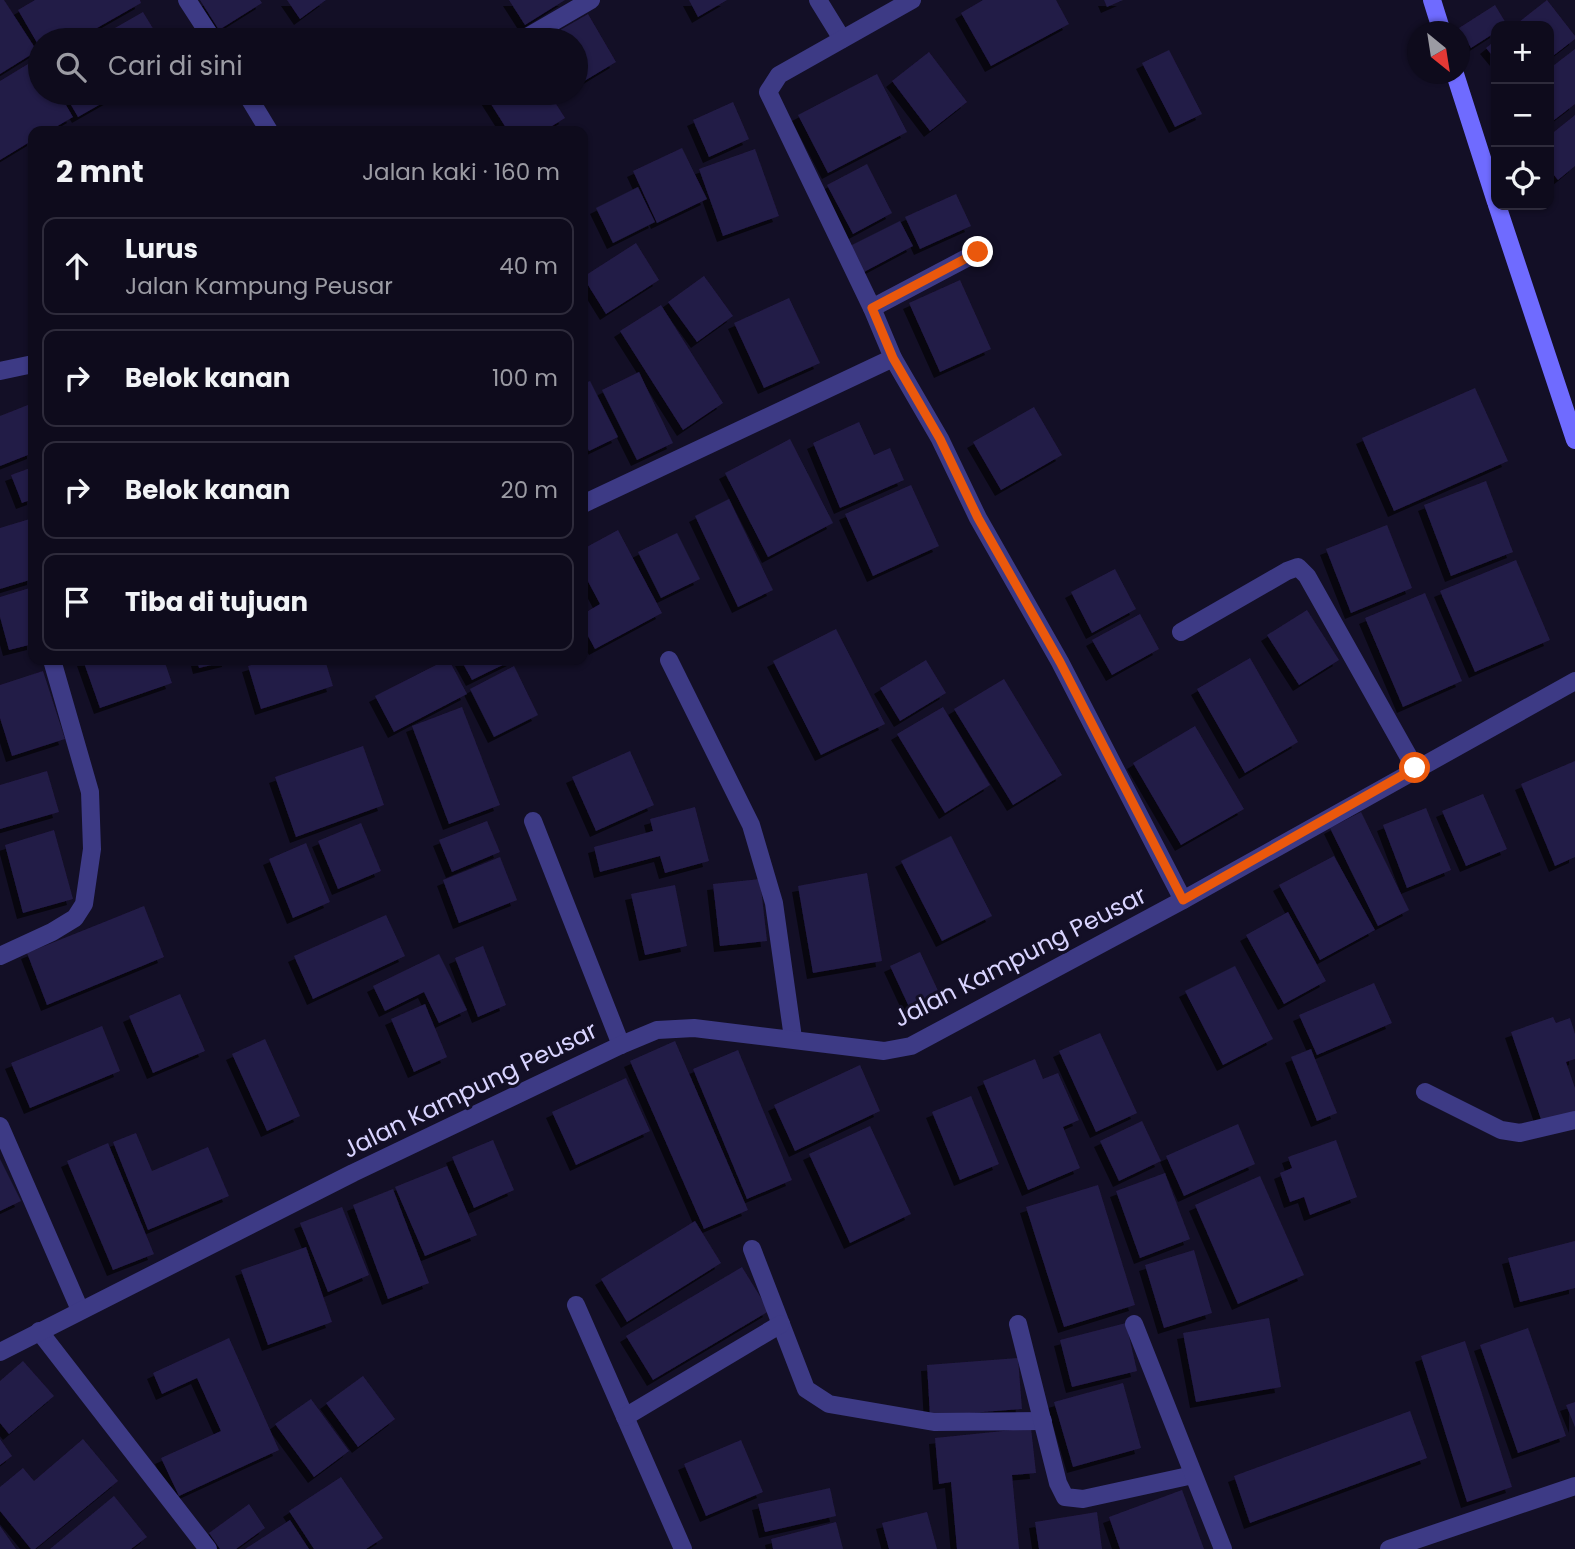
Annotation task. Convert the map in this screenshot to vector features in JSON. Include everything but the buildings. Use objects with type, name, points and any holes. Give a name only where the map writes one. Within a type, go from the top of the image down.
[{"type":"main road","points":[[1432,0],[1439,21]]},
{"type":"main road","points":[[1458,84],[1491,185]]},
{"type":"main road","points":[[1499,210],[1575,440]]},
{"type":"street","points":[[187,0],[205,28]]},
{"type":"street","points":[[543,28],[591,0]]},
{"type":"street","points":[[818,0],[842,39]]},
{"type":"street","points":[[912,0],[779,75],[768,92],[872,308],[893,358],[940,439],[978,518],[1060,662],[1183,900]]},
{"type":"street","points":[[253,105],[266,126]]},
{"type":"street","points":[[872,308],[978,252]]},
{"type":"street","points":[[588,502],[893,358]]},
{"type":"street","points":[[0,371],[28,365]]},
{"type":"street","points":[[1181,632],[1298,567],[1307,576],[1415,768]]},
{"type":"street","points":[[669,660],[751,825],[774,903],[793,1038]]},
{"type":"street","points":[[0,956],[75,918],[84,904],[92,849],[90,792],[52,665]]},
{"type":"street","name":"Jalan Kampung Peusar","points":[[0,1352],[353,1172],[657,1030],[694,1028],[884,1051],[911,1046],[1183,900],[1575,681]]},
{"type":"street","points":[[533,821],[621,1045]]},
{"type":"street","points":[[1425,1091],[1501,1130],[1520,1133],[1575,1120]]},
{"type":"street","points":[[0,1125],[80,1310]]},
{"type":"street","points":[[752,1249],[806,1389],[829,1404],[934,1422],[1043,1422]]},
{"type":"street","points":[[576,1305],[683,1549]]},
{"type":"street","points":[[625,1417],[781,1324]]},
{"type":"street","points":[[1018,1324],[1058,1483],[1065,1497],[1083,1500],[1193,1475]]},
{"type":"street","points":[[1134,1324],[1223,1549]]},
{"type":"street","points":[[39,1331],[208,1549]]},
{"type":"street","points":[[1389,1549],[1575,1486]]},
{"type":"route","points":[[978,252],[872,308],[893,358],[940,439],[978,518],[1060,662],[1183,900],[1415,768]]}]
